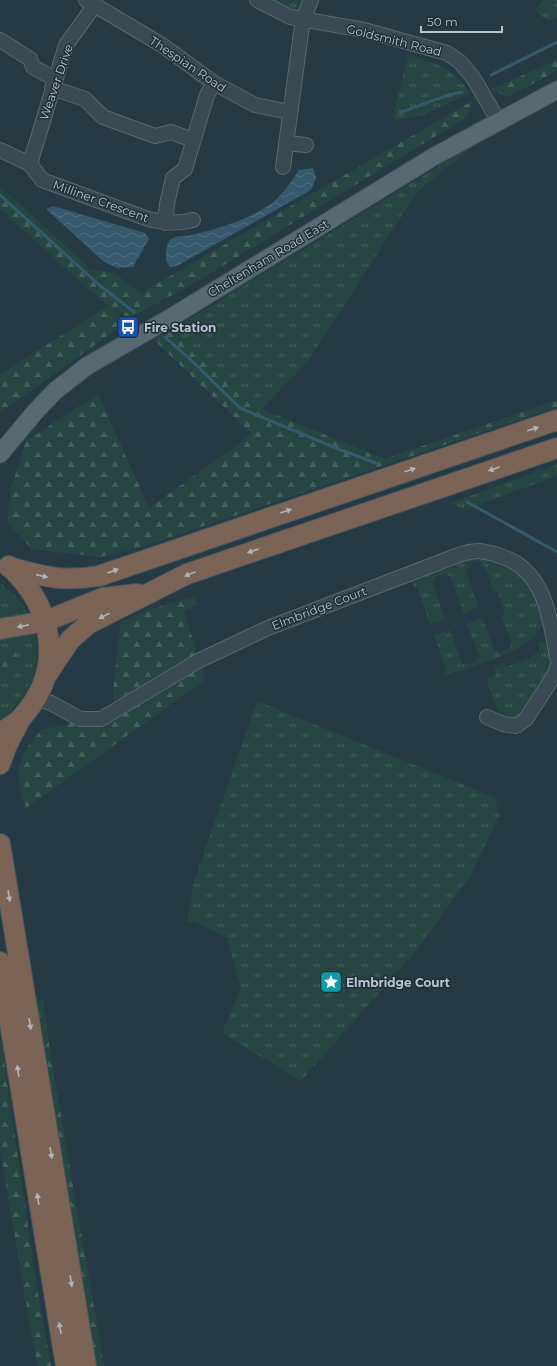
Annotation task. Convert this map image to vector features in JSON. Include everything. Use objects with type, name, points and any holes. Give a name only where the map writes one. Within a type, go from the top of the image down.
[{"type":"highway","points":[[5,564],[55,578],[75,580],[99,576],[557,420]]},
{"type":"highway","points":[[0,764],[7,745],[21,719],[36,700],[46,676],[70,640],[88,624],[187,574],[557,448]]},
{"type":"highway","points":[[5,564],[36,598],[46,621],[49,638],[46,676]]},
{"type":"highway","points":[[0,629],[46,621],[103,598],[151,592]]},
{"type":"highway","points":[[0,733],[21,719]]},
{"type":"highway","points":[[0,844],[86,1366]]},
{"type":"highway","points":[[0,962],[66,1366]]},
{"type":"main road","name":"Cheltenham Road East","points":[[0,454],[35,412],[55,391],[87,366],[170,318],[433,157],[478,131],[499,122],[557,90]]},
{"type":"street","name":"Goldsmith Road","points":[[258,0],[290,17],[364,30],[447,53],[460,62],[474,79],[499,122]]},
{"type":"street","points":[[283,167],[303,20],[311,0]]},
{"type":"street","name":"Weaver Drive","points":[[30,164],[66,45],[90,3]]},
{"type":"street","name":"Thespian Road","points":[[90,3],[162,45],[214,84],[255,105],[290,112]]},
{"type":"street","points":[[0,40],[30,59],[33,67],[54,83],[85,99],[103,117],[155,136],[170,132],[193,140]]},
{"type":"street","points":[[165,223],[167,204],[173,178],[185,169],[207,95],[214,84]]},
{"type":"street","points":[[286,143],[306,145]]},
{"type":"street","name":"Milliner Crescent","points":[[0,150],[30,164],[42,180],[148,219],[178,224],[193,220]]},
{"type":"street","name":"Elmbridge Court","points":[[36,700],[51,703],[80,719],[101,719],[198,661],[268,628],[435,564],[463,554],[479,551],[511,560],[527,570],[544,598],[557,657]]},
{"type":"street","points":[[487,717],[503,724],[516,726],[526,719],[555,674],[557,667]]},
{"type":"green space","points":[[277,0],[304,0],[300,13],[275,3]]},
{"type":"green space","points":[[544,0],[557,0],[557,16],[549,22],[535,10]]},
{"type":"green space","points":[[408,54],[427,60],[450,72],[470,93],[424,115],[396,120],[393,117]]},
{"type":"green space","points":[[557,60],[557,71],[508,97],[491,89]]},
{"type":"green space","points":[[472,101],[467,117],[198,281],[129,318],[110,308],[128,321],[0,413],[0,375],[107,306],[0,209],[0,186],[90,269],[114,273],[141,293]]},
{"type":"green space","points":[[487,135],[417,192],[308,361],[262,409],[170,331],[415,181]]},
{"type":"green space","points":[[170,331],[262,409],[384,459],[557,400],[557,407],[142,547],[100,557],[32,549],[7,522],[11,487],[26,441],[98,394],[149,508],[252,434],[154,340]]},
{"type":"green space","points":[[557,464],[557,476],[465,510],[451,503]]},
{"type":"green space","points":[[473,559],[498,563],[518,572],[535,593],[539,601],[542,609],[543,624],[541,629],[534,636],[515,650],[493,660],[446,675],[444,670],[446,669],[434,635],[450,630],[462,664],[465,663],[466,665],[478,661],[477,659],[480,657],[467,624],[483,618],[494,651],[498,650],[499,653],[511,648],[510,646],[512,645],[502,616],[505,614],[497,591],[494,592],[483,563],[479,560],[467,564],[468,568],[465,569],[479,607],[464,613],[450,575],[448,576],[446,573],[434,577],[435,580],[432,582],[446,620],[430,624],[417,587],[414,588],[412,580]]},
{"type":"green space","points":[[0,583],[18,598],[31,617],[0,622]]},
{"type":"green space","points":[[194,597],[197,605],[184,611],[205,680],[26,808],[21,795],[18,768],[29,745],[41,730],[117,711],[113,698],[113,690],[121,621],[161,606]]},
{"type":"green space","points":[[35,631],[36,659],[31,681],[19,702],[0,722],[0,683],[18,662],[15,648],[0,649],[0,636]]},
{"type":"green space","points":[[539,641],[548,643],[553,661],[521,718],[517,721],[501,718],[486,679],[496,675],[494,667],[503,663],[506,667],[529,659],[539,651]]},
{"type":"green space","points":[[15,648],[18,662],[0,683],[0,649]]},
{"type":"green space","points":[[257,701],[494,797],[500,815],[470,876],[416,951],[301,1081],[222,1033],[241,988],[227,938],[194,921],[187,923],[193,884]]},
{"type":"green space","points":[[43,999],[51,1057],[104,1366],[94,1366],[34,1004]]},
{"type":"green space","points":[[0,1033],[36,1282],[51,1366],[37,1366],[0,1150]]},
{"type":"water","points":[[313,168],[316,178],[311,190],[177,266],[170,267],[166,261],[167,245],[173,238],[193,235],[215,229],[252,215],[278,198],[299,170]]},
{"type":"water","points":[[53,206],[145,233],[149,239],[133,267],[118,268],[104,262],[46,209]]},
{"type":"waterway","points":[[491,75],[557,42]]},
{"type":"waterway","points":[[400,112],[462,92]]},
{"type":"waterway","points":[[0,195],[98,284],[134,312]]},
{"type":"waterway","points":[[165,337],[240,408],[338,449],[376,463]]},
{"type":"waterway","points":[[467,502],[557,552]]},
{"type":"place","name":"Fire Station","points":[[128,327]]},
{"type":"place","name":"Elmbridge Court","points":[[331,982]]}]
